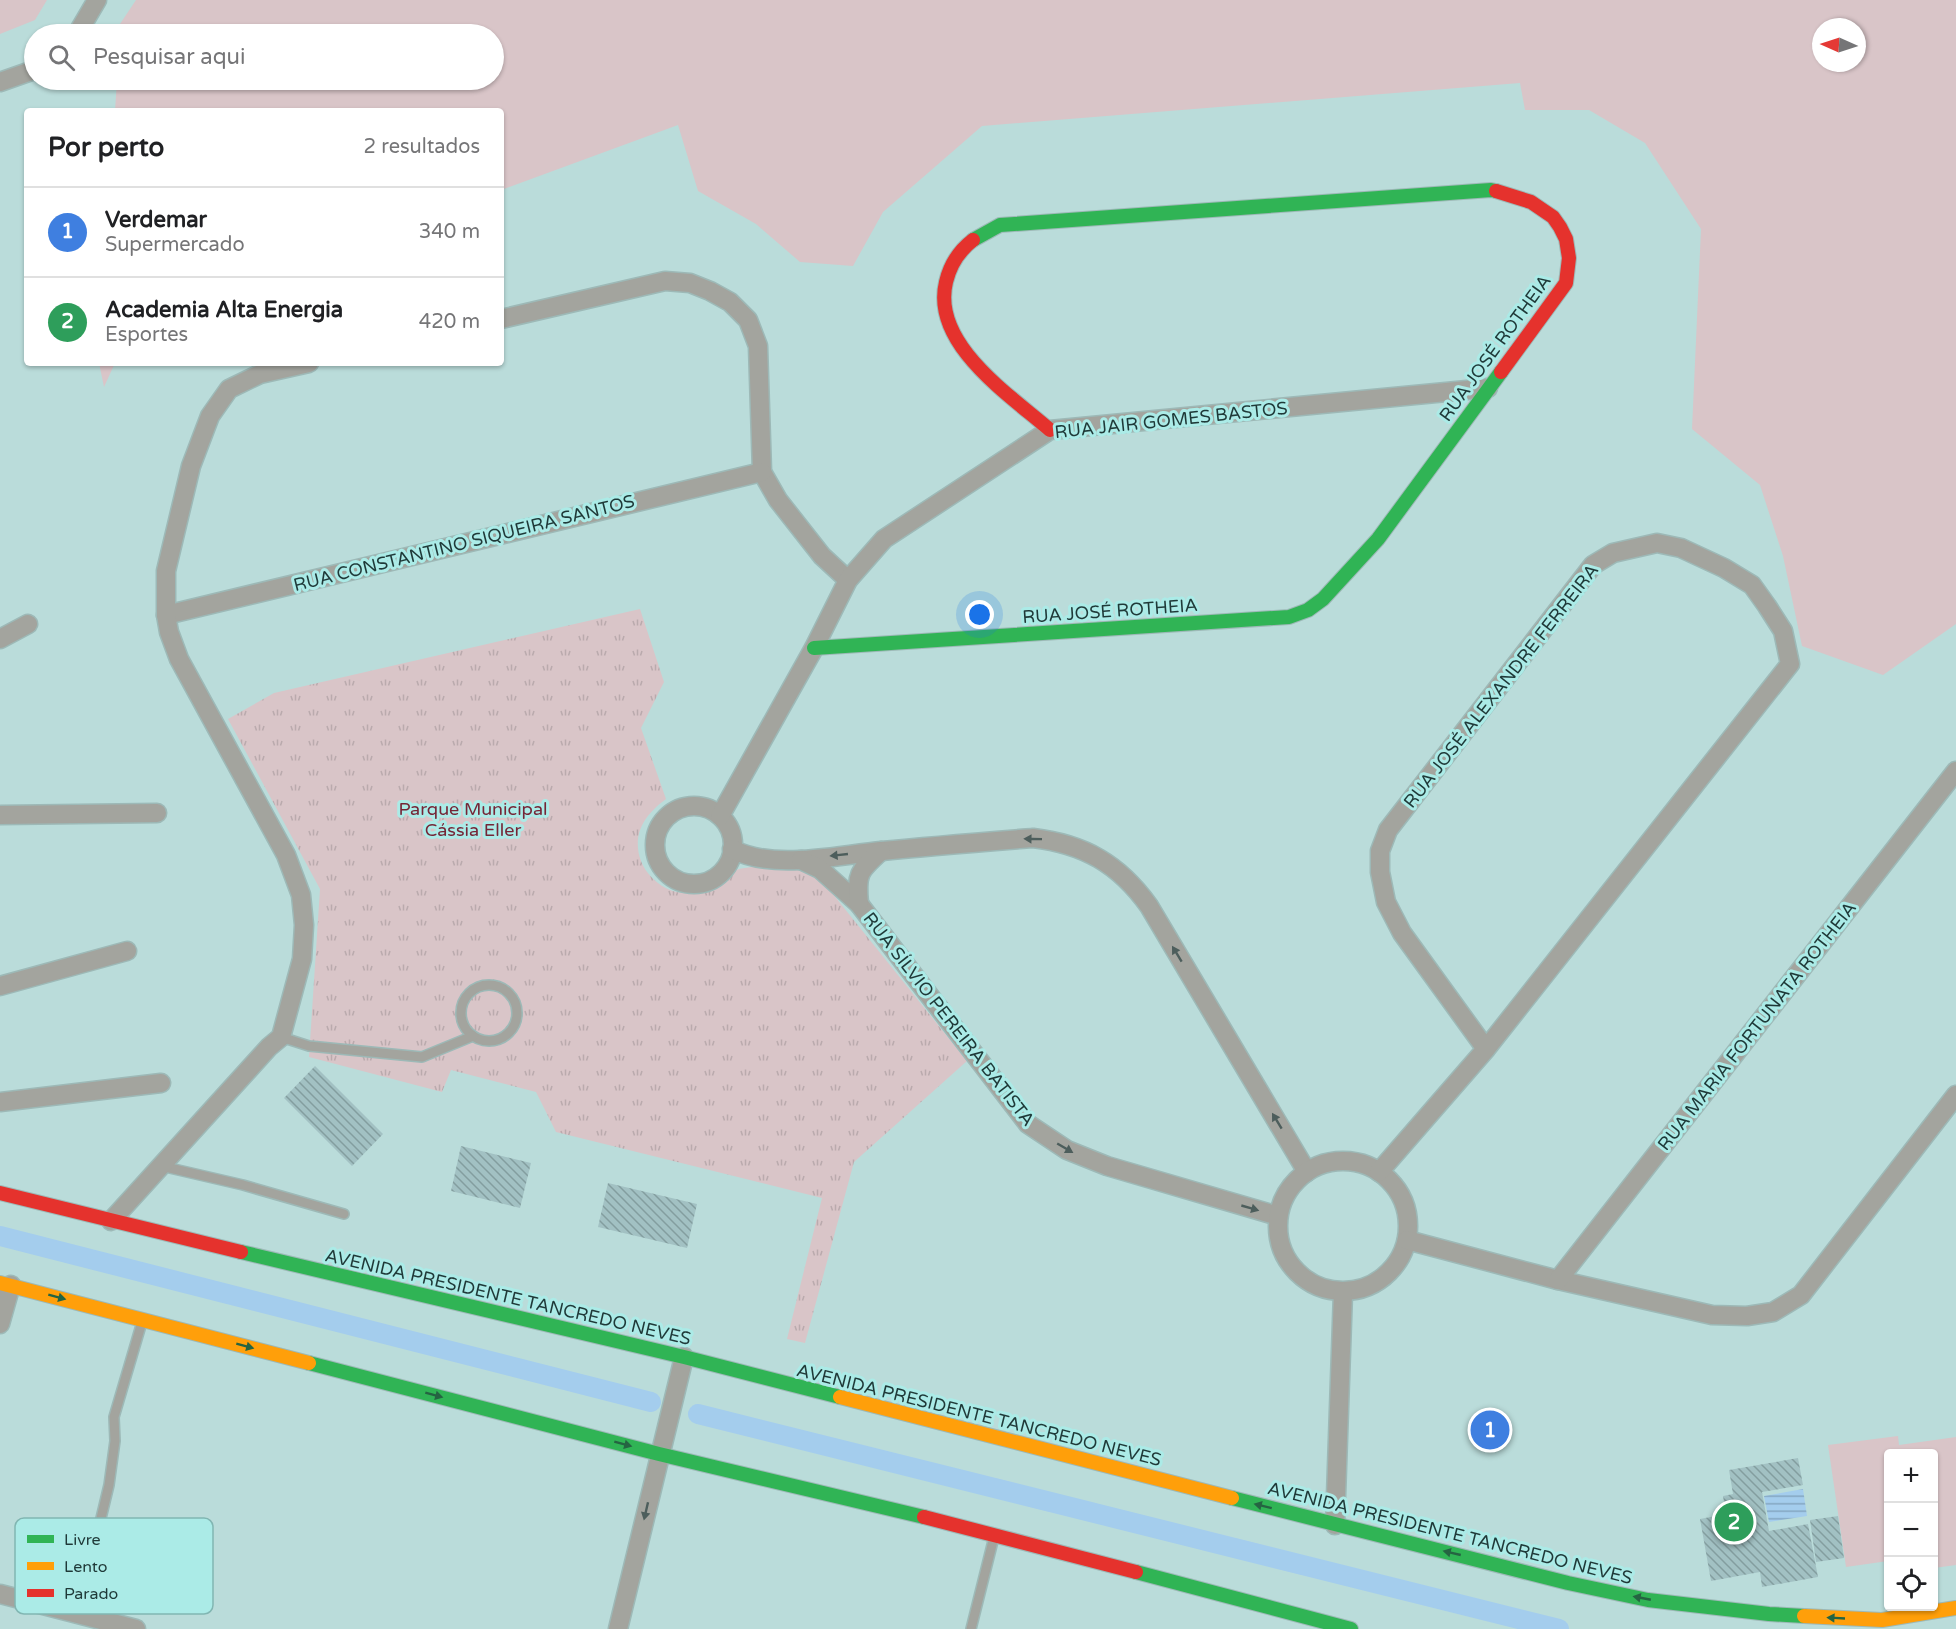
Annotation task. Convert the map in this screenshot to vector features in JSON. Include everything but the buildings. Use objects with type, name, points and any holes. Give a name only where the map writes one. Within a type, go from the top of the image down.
[{"type":"main road","name":"RUA JOSÉ ROTHEIA","points":[[814,648],[1289,617],[1308,610],[1323,598],[1378,539],[1566,283],[1570,257],[1565,235],[1550,213],[1526,199],[1491,190],[1000,225],[966,245],[949,268],[944,288],[944,311],[951,331],[974,362],[1050,430]]},
{"type":"main road","name":"AVENIDA PRESIDENTE TANCREDO NEVES","points":[[0,1193],[684,1357],[1335,1525],[1648,1600],[1769,1614],[1882,1620],[1956,1608]]},
{"type":"main road","points":[[6,1284],[659,1454],[995,1534],[1351,1629]]},
{"type":"street","points":[[83,24],[97,0]]},
{"type":"street","points":[[0,82],[24,74]]},
{"type":"street","points":[[504,318],[665,281],[690,283],[730,302],[748,320],[758,346],[762,472],[778,500],[822,556],[848,580]]},
{"type":"street","points":[[111,1221],[281,1036],[302,959],[304,925],[301,895],[286,855],[179,659],[169,632],[166,615],[166,571],[191,466],[210,416],[229,389],[260,375],[297,366]]},
{"type":"street","name":"RUA JAIR GOMES BASTOS","points":[[720,816],[814,648],[848,580],[884,539],[1050,430],[1488,388]]},
{"type":"street","name":"RUA CONSTANTINO SIQUEIRA SANTOS","points":[[166,615],[762,472]]},
{"type":"street","name":"RUA JOSÉ ALEXANDRE FERREIRA","points":[[1379,1172],[1486,1049],[1790,664],[1783,631],[1752,585],[1724,568],[1681,548],[1658,543],[1613,553],[1593,566],[1388,830],[1380,851],[1380,872],[1386,902],[1402,933],[1486,1049]]},
{"type":"street","points":[[0,639],[28,624]]},
{"type":"street","name":"RUA MARIA FORTUNATA ROTHEIA","points":[[1558,1280],[1956,771]]},
{"type":"street","points":[[690,806],[706,808],[720,816],[730,831],[732,849],[728,865],[717,877],[702,884],[686,884],[672,878],[660,866],[655,851],[656,835],[663,820],[675,810],[690,806]]},
{"type":"street","points":[[0,814],[157,813]]},
{"type":"street","points":[[732,849],[745,856],[759,859],[801,860],[1034,838],[1060,841],[1082,849],[1112,867],[1136,888],[1149,906],[1307,1172]]},
{"type":"street","points":[[859,904],[857,883],[863,868],[881,851]]},
{"type":"street","name":"RUA SÍLVIO PEREIRA BATISTA","points":[[801,860],[820,869],[859,904],[1028,1124],[1067,1150],[1107,1166],[1278,1216]]},
{"type":"street","points":[[0,986],[127,951]]},
{"type":"street","points":[[0,1102],[161,1083]]},
{"type":"street","points":[[1407,1240],[1558,1280],[1712,1315],[1747,1316],[1773,1312],[1801,1295],[1956,1095]]},
{"type":"street","points":[[1343,1161],[1362,1164],[1379,1172],[1397,1190],[1407,1214],[1407,1240],[1401,1257],[1391,1271],[1377,1282],[1361,1290],[1343,1292],[1321,1288],[1302,1277],[1287,1260],[1279,1239],[1278,1216],[1283,1199],[1293,1184],[1307,1172],[1324,1164],[1343,1161]]},
{"type":"street","points":[[0,1324],[6,1284]]},
{"type":"street","points":[[1335,1525],[1343,1292]]},
{"type":"street","points":[[618,1629],[684,1357]]},
{"type":"street","points":[[0,1594],[15,1598]]},
{"type":"street","points":[[78,1614],[136,1629]]},
{"type":"lane","points":[[281,1036],[309,1046],[422,1057],[472,1036],[480,1040],[498,1040],[507,1035],[516,1018],[516,1008],[507,991],[489,984],[479,986],[465,997],[460,1014],[466,1030],[472,1036]]},
{"type":"lane","points":[[161,1166],[243,1185],[344,1214]]},
{"type":"lane","points":[[101,1518],[115,1441],[114,1417],[143,1319]]},
{"type":"lane","points":[[971,1629],[995,1534]]},
{"type":"green space","points":[[0,0],[47,0],[35,20],[0,34]]},
{"type":"green space","points":[[136,0],[1956,0],[1956,624],[1883,675],[1802,646],[1783,556],[1760,485],[1692,429],[1701,229],[1645,143],[1589,110],[1525,110],[1520,83],[982,126],[883,212],[853,266],[800,262],[756,224],[698,191],[678,125],[504,189],[504,108],[115,108],[116,90],[504,90],[504,24],[120,24]]},
{"type":"green space","points":[[100,366],[114,366],[104,387]]},
{"type":"green space","name":"Parque Municipal Cássia Eller","points":[[640,609],[664,682],[641,728],[666,799],[645,820],[639,833],[638,848],[644,868],[650,876],[667,889],[687,893],[703,890],[730,872],[741,869],[784,865],[805,868],[820,878],[967,1061],[854,1162],[805,1343],[787,1339],[822,1198],[556,1132],[536,1092],[451,1070],[442,1092],[309,1057],[320,889],[228,719],[274,693]]},
{"type":"green space","points":[[1898,1436],[1899,1445],[1956,1437],[1956,1565],[1938,1567],[1938,1449],[1884,1449],[1884,1562],[1846,1567],[1828,1445]]},
{"type":"water","points":[[1803,1489],[1807,1516],[1769,1522],[1764,1496]]},
{"type":"waterway","points":[[0,1236],[651,1402]]},
{"type":"waterway","points":[[698,1414],[1559,1629]]},
{"type":"traffic: fast","points":[[973,240],[1000,225],[1496,191]]},
{"type":"traffic: fast","points":[[814,648],[1289,617],[1308,610],[1323,599],[1378,539],[1501,372]]},
{"type":"traffic: fast","points":[[241,1252],[684,1357],[840,1397]]},
{"type":"traffic: fast","points":[[309,1363],[659,1454],[924,1517]]},
{"type":"traffic: fast","points":[[1232,1498],[1568,1583],[1648,1600],[1804,1616]]},
{"type":"traffic: fast","points":[[1136,1572],[1351,1629]]},
{"type":"traffic: slow","points":[[0,1283],[309,1363]]},
{"type":"traffic: slow","points":[[840,1397],[1232,1498]]},
{"type":"traffic: slow","points":[[1804,1616],[1882,1620],[1956,1608]]},
{"type":"traffic: jam","points":[[1496,191],[1531,202],[1553,217],[1566,239],[1569,258],[1566,283],[1501,372]]},
{"type":"traffic: jam","points":[[973,240],[956,258],[946,282],[945,305],[950,326],[962,347],[977,366],[1050,430]]},
{"type":"traffic: jam","points":[[0,1193],[241,1252]]},
{"type":"traffic: jam","points":[[924,1517],[1136,1572]]},
{"type":"place","name":"Verdemar","points":[[1490,1430]]},
{"type":"place","name":"Academia Alta Energia","points":[[1734,1522]]}]
